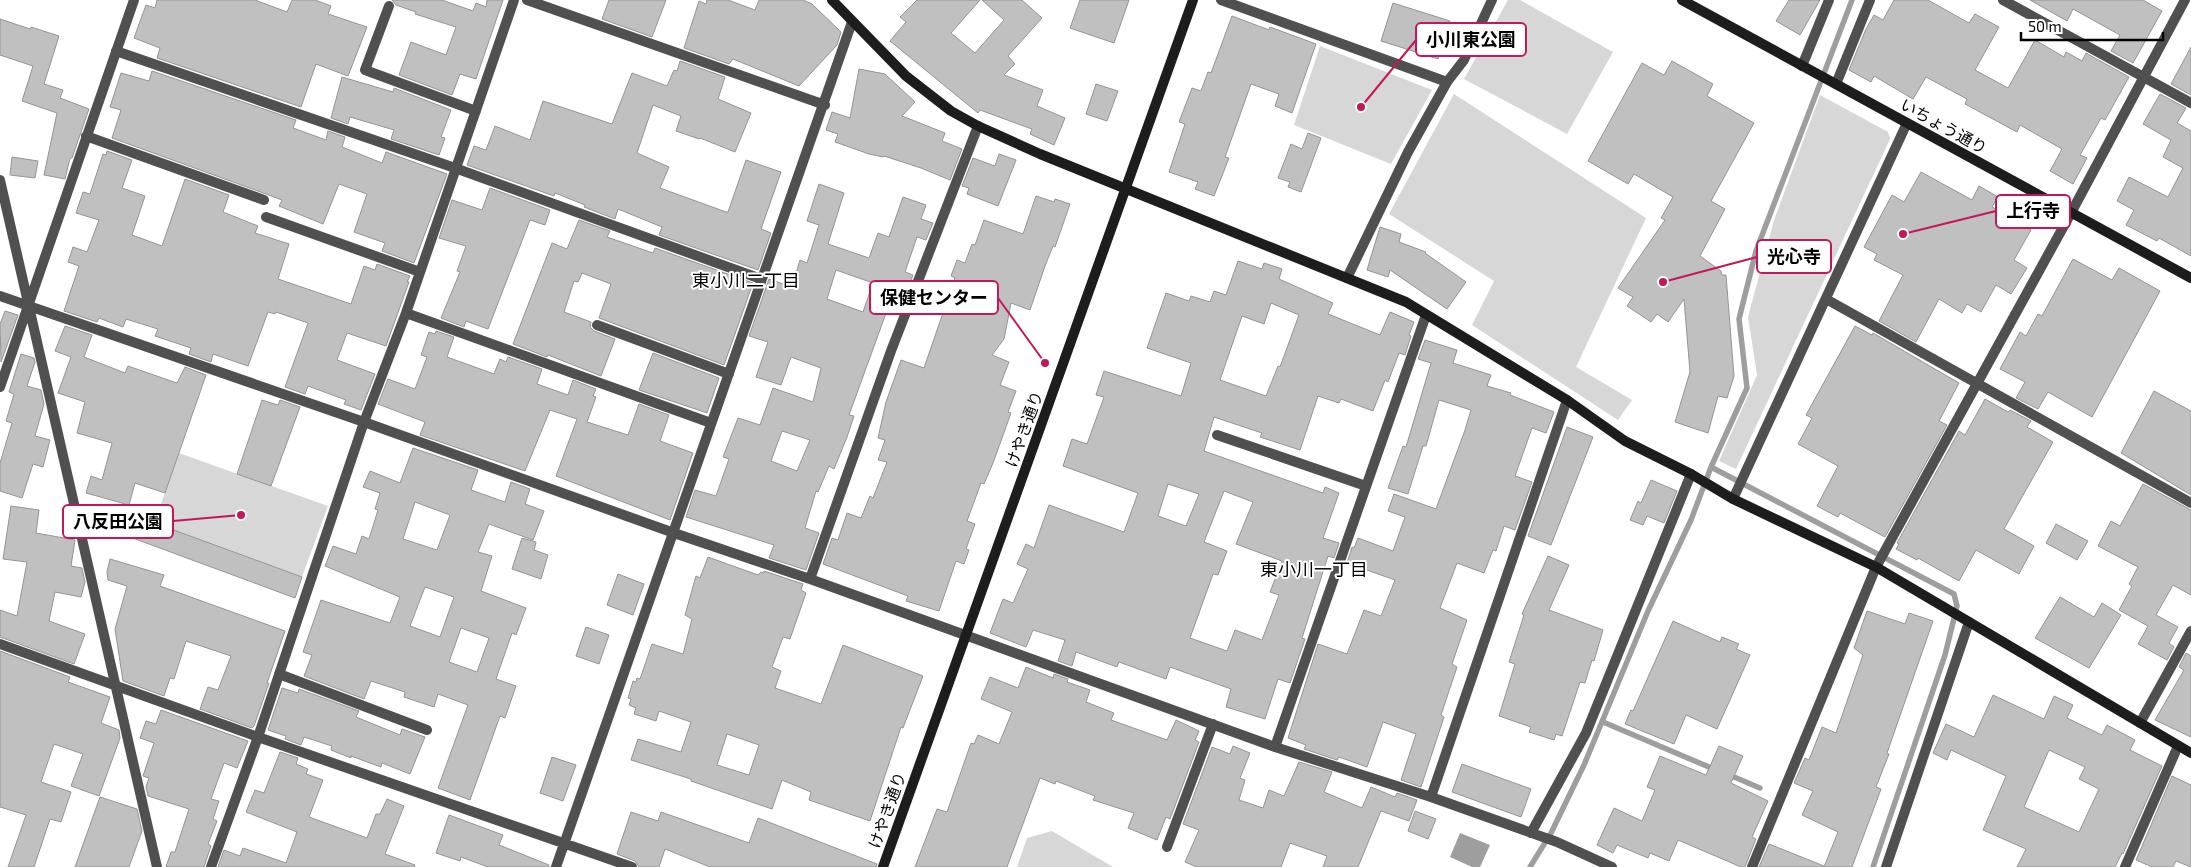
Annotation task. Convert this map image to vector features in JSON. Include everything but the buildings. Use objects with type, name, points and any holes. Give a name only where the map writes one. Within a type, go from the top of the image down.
[{"type":"street","points":[[0,387],[134,0]]},
{"type":"street","points":[[211,867],[258,737],[364,422],[406,314],[514,0]]},
{"type":"street","points":[[527,0],[824,106]]},
{"type":"street","points":[[832,0],[906,76],[951,111],[978,126],[1126,189],[1406,302],[1567,400],[1624,441],[1692,474],[1733,499],[1876,567],[2191,753]]},
{"type":"street","name":"けやき通り","points":[[883,867],[1193,0]]},
{"type":"street","points":[[1221,0],[1447,82]]},
{"type":"street","points":[[1347,278],[1408,152],[1447,82],[1464,60],[1492,0]]},
{"type":"street","name":"いちょう通り","points":[[1682,0],[2191,278]]},
{"type":"street","points":[[1804,67],[1829,0]]},
{"type":"street","points":[[1833,83],[1870,0]]},
{"type":"street","points":[[2003,0],[2191,102]]},
{"type":"street","points":[[1752,867],[1876,567],[1978,384],[2185,0]]},
{"type":"street","points":[[389,6],[365,70],[476,111]]},
{"type":"street","points":[[556,867],[852,22]]},
{"type":"street","points":[[116,51],[456,168],[761,279]]},
{"type":"street","points":[[1733,499],[1907,123]]},
{"type":"street","points":[[810,579],[892,351],[978,126]]},
{"type":"street","points":[[86,136],[264,200]]},
{"type":"street","points":[[0,180],[157,867]]},
{"type":"street","points":[[266,217],[420,272]]},
{"type":"street","points":[[0,296],[810,579],[1275,747],[1431,797],[1557,842],[1612,867]]},
{"type":"street","points":[[1826,299],[2191,503]]},
{"type":"street","points":[[406,314],[711,423]]},
{"type":"street","points":[[1275,747],[1426,315]]},
{"type":"street","points":[[597,326],[728,374]]},
{"type":"street","points":[[1431,797],[1567,400]]},
{"type":"street","points":[[1217,435],[1366,486]]},
{"type":"street","points":[[1531,833],[1586,733],[1692,474]]},
{"type":"street","points":[[1886,867],[1969,622]]},
{"type":"street","points":[[2140,724],[2191,631]]},
{"type":"street","points":[[0,644],[258,737],[632,867]]},
{"type":"street","points":[[279,674],[428,730]]},
{"type":"street","points":[[1167,846],[1213,724]]},
{"type":"street","points":[[2125,867],[2178,746]]},
{"type":"shaded area","points":[[1508,0],[1520,0],[1613,52],[1567,134],[1464,79]]},
{"type":"shaded area","points":[[1320,46],[1432,90],[1391,164],[1294,125]]},
{"type":"shaded area","points":[[1454,94],[1646,218],[1576,367],[1632,400],[1618,420],[1472,325],[1494,281],[1389,214]]},
{"type":"shaded area","points":[[1820,95],[1888,132],[1890,139],[1736,469],[1719,461],[1757,375],[1748,317],[1774,220]]},
{"type":"shaded area","points":[[179,453],[328,506],[302,577],[154,524]]},
{"type":"shaded area","points":[[1052,831],[1113,867],[1017,867],[1027,838]]},
{"type":"shaded area","points":[[1460,833],[1490,845],[1480,867],[1472,867],[1450,857]]},
{"type":"waterway","points":[[1530,867],[1551,833],[1584,765],[1648,611],[1691,520],[1711,467],[1747,388],[1739,319],[1756,251],[1852,0]]},
{"type":"waterway","points":[[1711,467],[1954,594],[1957,606],[1945,655],[1873,867]]},
{"type":"waterway","points":[[1603,722],[1716,770]]},
{"type":"waterway","points":[[1727,774],[1760,788]]},
{"type":"place","name":"小川東公園","points":[[1361,107]]},
{"type":"place","name":"上行寺","points":[[1903,234]]},
{"type":"place","name":"光心寺","points":[[1663,282]]},
{"type":"place","name":"保健センター","points":[[1045,363]]},
{"type":"place","name":"八反田公園","points":[[241,515]]},
{"type":"district","name":"東小川二丁目","points":[[746,281]]},
{"type":"district","name":"東小川一丁目","points":[[1314,570]]}]
